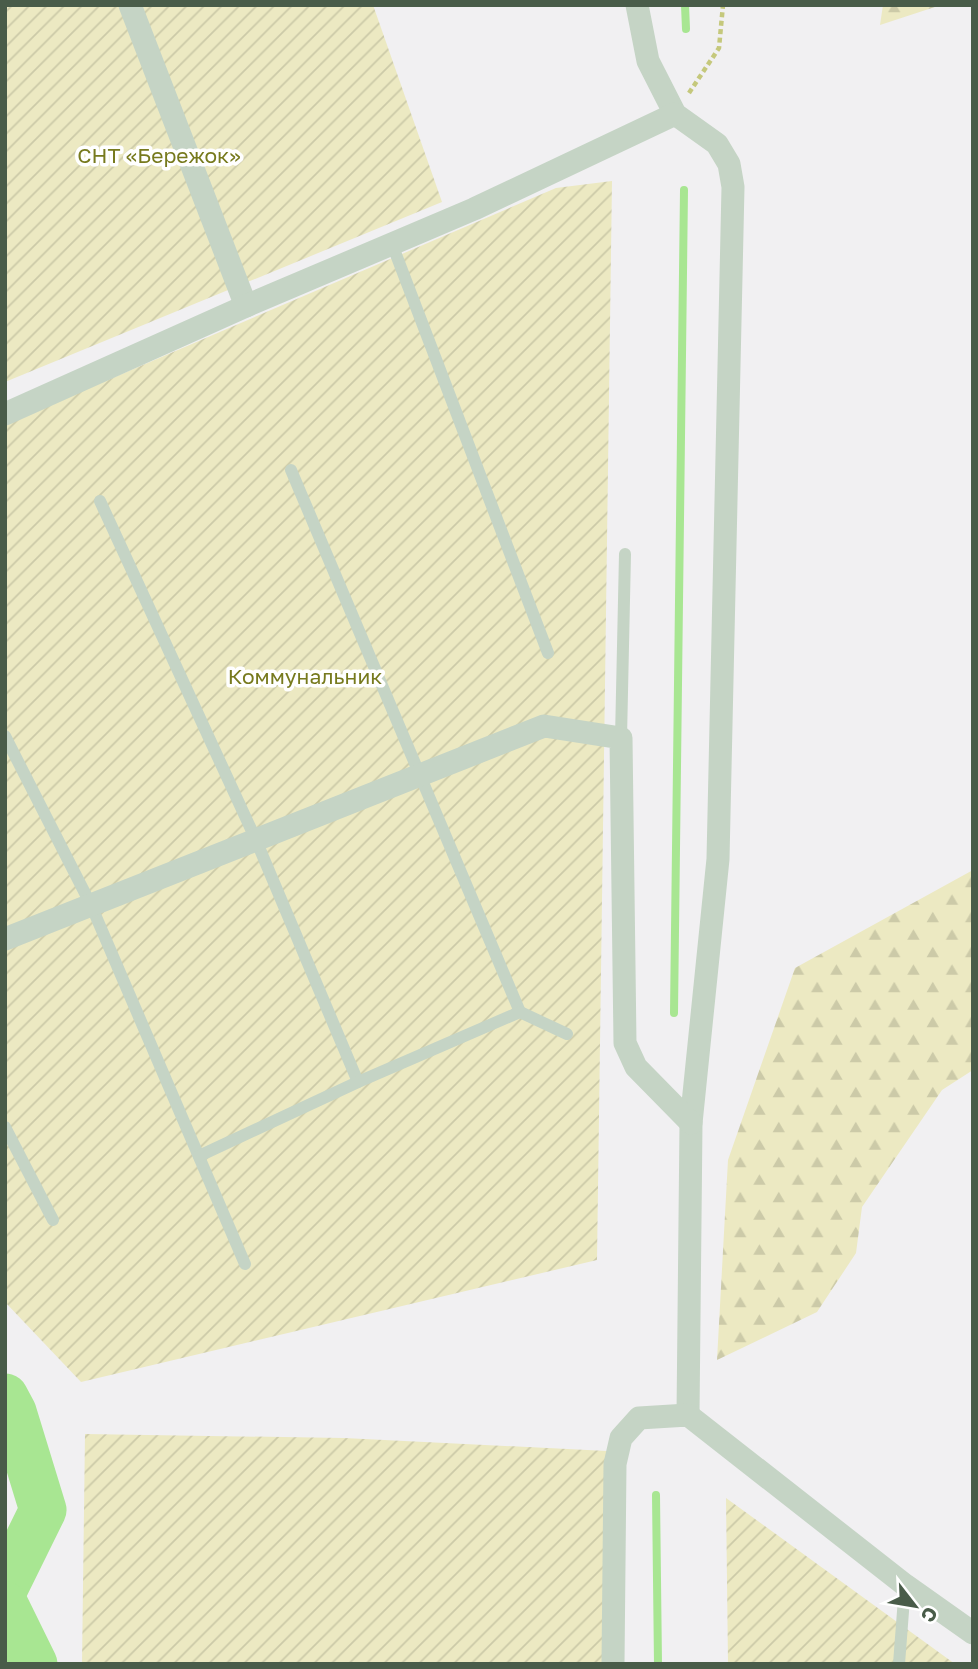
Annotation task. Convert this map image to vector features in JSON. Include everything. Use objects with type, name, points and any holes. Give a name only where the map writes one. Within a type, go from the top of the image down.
[{"type":"street","points":[[130,5],[246,306]]},
{"type":"street","points":[[637,5],[648,61],[675,114],[717,144],[729,164],[733,187],[718,859],[691,1123],[688,1415]]},
{"type":"street","points":[[5,414],[246,306],[474,209],[675,114]]},
{"type":"street","points":[[5,939],[544,726],[621,738],[625,1043],[636,1067],[691,1123]]},
{"type":"street","points":[[614,1664],[615,1464],[621,1438],[639,1418],[688,1415],[905,1585],[973,1633]]},
{"type":"lane","points":[[392,244],[548,653]]},
{"type":"lane","points":[[291,470],[520,1012],[567,1034]]},
{"type":"lane","points":[[100,501],[256,840],[358,1082]]},
{"type":"lane","points":[[621,738],[625,554]]},
{"type":"lane","points":[[5,736],[91,905],[245,1264]]},
{"type":"lane","points":[[199,1156],[358,1082],[520,1012]]},
{"type":"lane","points":[[5,1127],[53,1220]]},
{"type":"lane","points":[[899,1664],[905,1585]]},
{"type":"path","points":[[675,114],[719,48],[723,5]]},
{"type":"green space","name":"СНТ «Бережок»","points":[[5,5],[373,5],[442,202],[5,382]]},
{"type":"green space","points":[[883,5],[941,5],[880,25]]},
{"type":"green space","name":"Коммунальник","points":[[612,181],[597,1260],[81,1382],[5,1302],[5,424],[556,188]]},
{"type":"green space","points":[[973,870],[973,1070],[942,1090],[862,1207],[856,1253],[817,1312],[717,1360],[728,1160],[795,968]]},
{"type":"green space","points":[[85,1434],[344,1438],[607,1451],[602,1664],[82,1664]]},
{"type":"green space","points":[[726,1498],[955,1664],[728,1664]]},
{"type":"waterway","points":[[685,5],[686,29]]},
{"type":"waterway","points":[[674,1013],[684,190]]},
{"type":"waterway","points":[[5,1397],[13,1412],[43,1510],[5,1587]]},
{"type":"waterway","points":[[656,1495],[658,1664]]},
{"type":"waterway","points":[[5,1605],[34,1664]]}]
